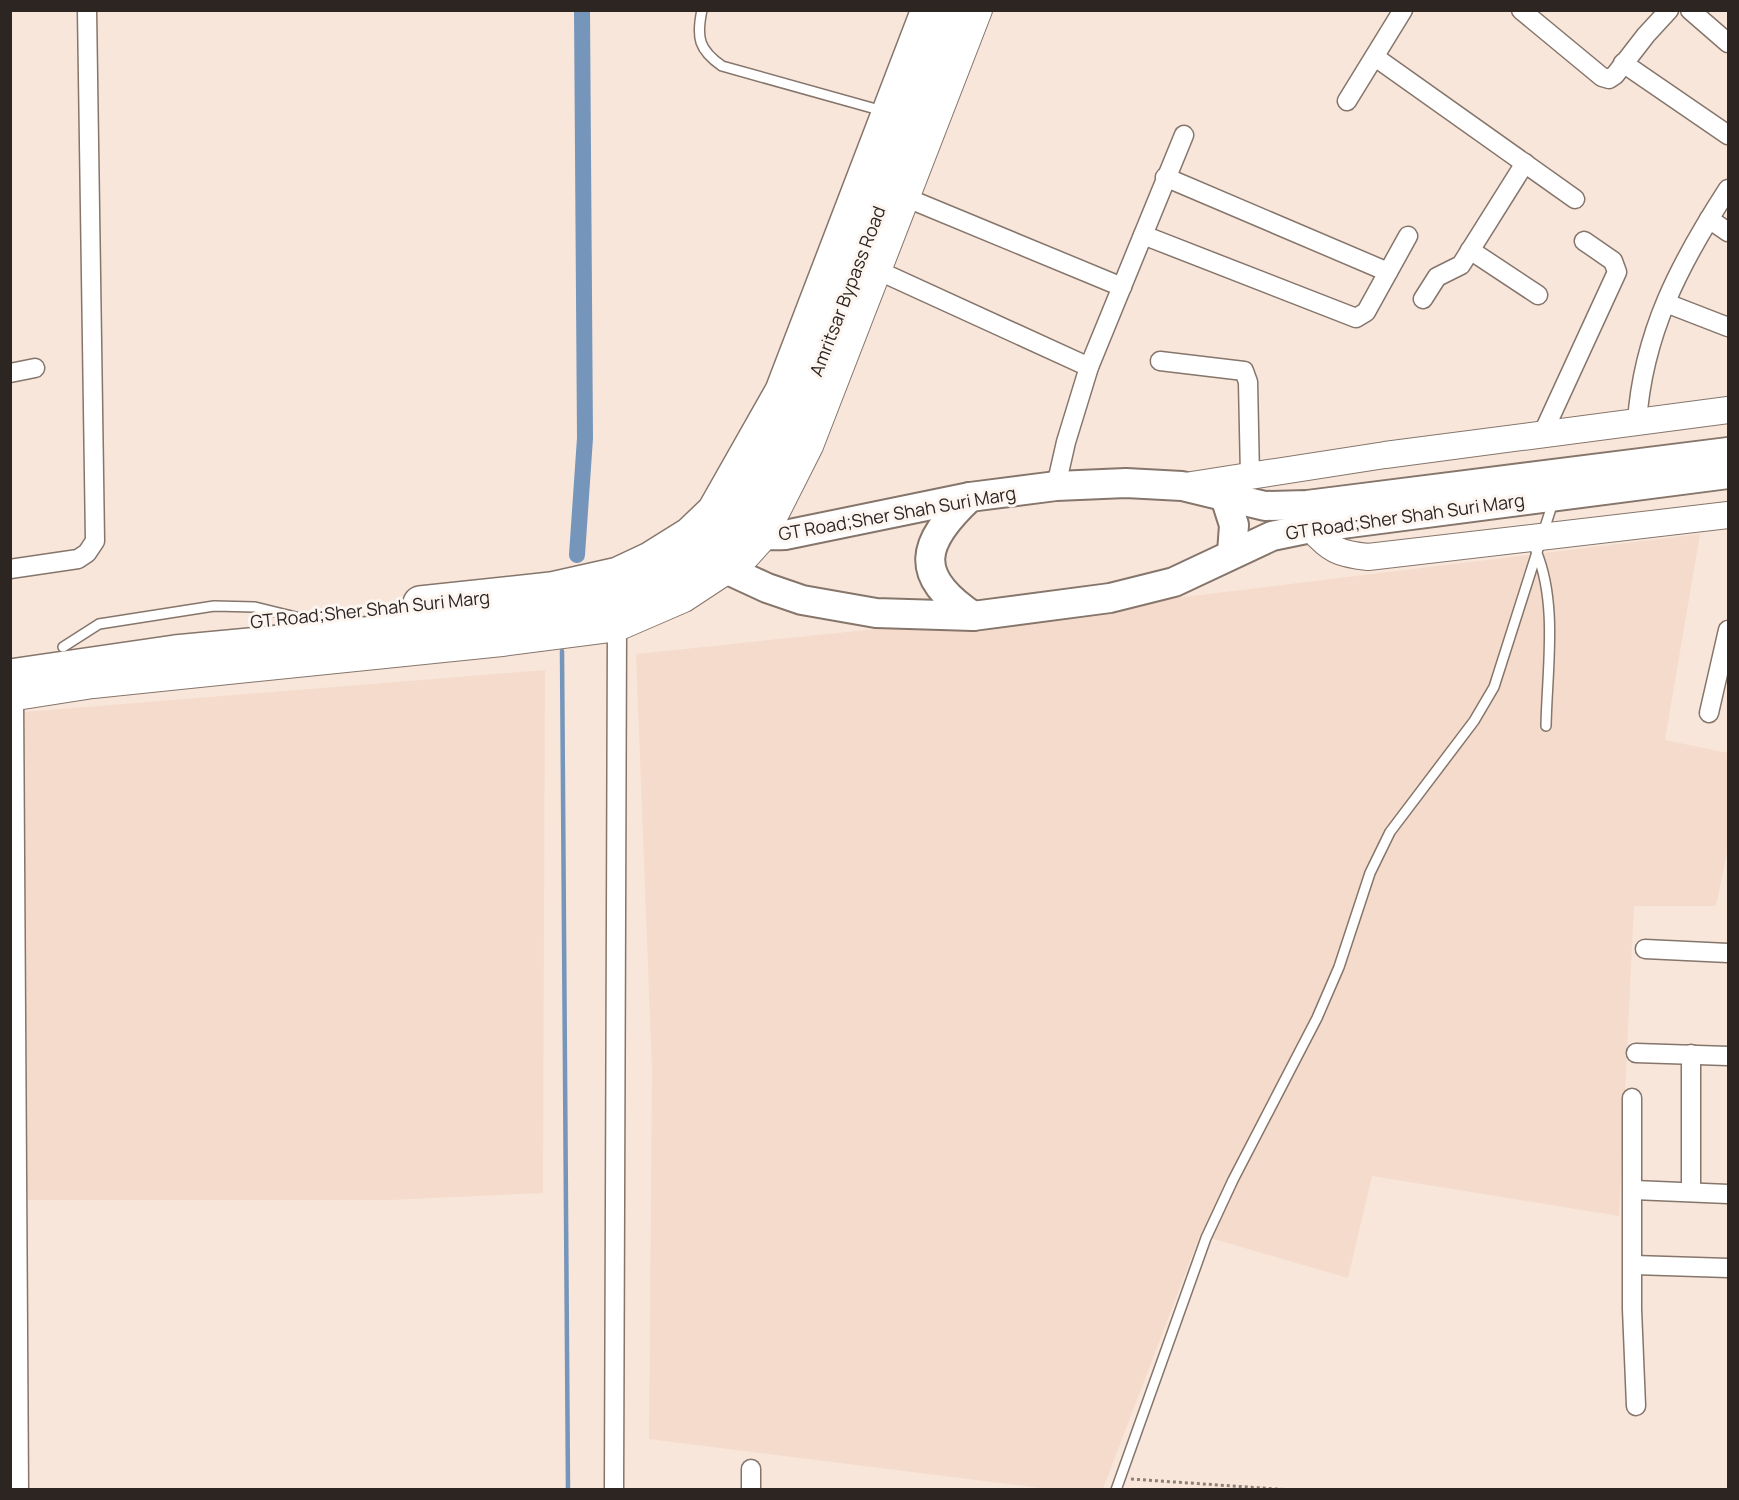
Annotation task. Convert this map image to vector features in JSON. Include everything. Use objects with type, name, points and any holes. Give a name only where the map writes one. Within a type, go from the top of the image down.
[{"type":"highway","name":"Amritsar Bypass Road","points":[[739,526],[782,391],[928,10]]},
{"type":"highway","name":"Amritsar Bypass Road","points":[[710,553],[739,526],[758,499],[805,403],[952,10]]},
{"type":"highway","name":"GT Road;Sher Shah Suri Marg","points":[[10,655],[296,617],[499,596],[590,581],[618,574],[650,559],[710,553]]},
{"type":"highway","name":"GT Road;Sher Shah Suri Marg","points":[[12,691],[186,651],[552,616],[600,606],[656,586],[710,553]]},
{"type":"main road","name":"GT Road;Sher Shah Suri Marg","points":[[739,526],[785,535],[970,497],[1056,486],[1126,483],[1182,486],[1265,506],[1307,505],[1728,452]]},
{"type":"main road","name":"GT Road;Sher Shah Suri Marg","points":[[710,553],[767,588],[802,600],[865,611],[973,616],[1050,607],[1174,582],[1272,536],[1311,528],[1728,474]]},
{"type":"main road","points":[[970,497],[951,515],[938,532],[931,548],[930,564],[934,579],[944,593],[973,616]]},
{"type":"main road","points":[[1225,497],[1234,525],[1232,553]]},
{"type":"street","points":[[10,569],[78,559],[87,553],[95,541],[87,10]]},
{"type":"street","points":[[19,1490],[14,1295],[12,691],[93,685],[502,643],[617,628],[684,599],[710,553],[746,557],[739,526],[810,446],[979,10]]},
{"type":"street","points":[[1347,101],[1403,10]]},
{"type":"street","points":[[1521,10],[1602,77],[1609,79],[1615,75],[1669,10]]},
{"type":"street","points":[[1690,10],[1728,43]]},
{"type":"street","points":[[1375,57],[1575,199]]},
{"type":"street","points":[[1623,63],[1728,135]]},
{"type":"street","points":[[1056,486],[1065,442],[1089,367],[1184,135]]},
{"type":"street","points":[[1423,299],[1437,277],[1461,265],[1525,163]]},
{"type":"street","points":[[1165,177],[1388,272]]},
{"type":"street","points":[[1637,422],[1644,362],[1666,303],[1693,246],[1728,189]]},
{"type":"street","points":[[907,198],[1122,287]]},
{"type":"street","points":[[1709,219],[1728,232]]},
{"type":"street","points":[[1143,235],[1356,318],[1366,312],[1408,236]]},
{"type":"street","points":[[1542,435],[1617,272],[1613,261],[1584,241]]},
{"type":"street","points":[[1470,250],[1538,295]]},
{"type":"street","points":[[879,271],[1089,367]]},
{"type":"street","points":[[1666,303],[1728,327]]},
{"type":"street","points":[[1160,361],[1244,371],[1248,382],[1250,476]]},
{"type":"street","points":[[10,373],[35,368]]},
{"type":"street","points":[[1182,486],[1728,410]]},
{"type":"street","points":[[1311,528],[1328,547],[1347,555],[1368,557],[1538,545],[1728,515]]},
{"type":"street","points":[[614,1490],[617,628]]},
{"type":"street","points":[[1709,713],[1728,630]]},
{"type":"street","points":[[1645,949],[1728,953]]},
{"type":"street","points":[[1636,1053],[1728,1056]]},
{"type":"street","points":[[1691,1054],[1691,1192]]},
{"type":"street","points":[[1632,1098],[1634,1190],[1632,1309],[1636,1406]]},
{"type":"street","points":[[1634,1190],[1728,1194]]},
{"type":"street","points":[[1634,1266],[1728,1268]]},
{"type":"street","points":[[751,1469],[751,1490]]},
{"type":"lane","points":[[702,10],[700,38],[706,54],[722,66],[889,113]]},
{"type":"lane","points":[[1116,1490],[1206,1238],[1233,1180],[1317,1018],[1339,968],[1370,873],[1390,832],[1474,721],[1494,687],[1555,495]]},
{"type":"lane","points":[[1538,545],[1546,584],[1548,615],[1546,726]]},
{"type":"path","points":[[1120,1479],[1291,1490]]},
{"type":"shaded area","points":[[1700,534],[1665,740],[1728,753],[1728,847],[1716,906],[1634,906],[1619,1216],[1372,1176],[1348,1278],[1200,1235],[1103,1489],[1049,1489],[649,1439],[652,1070],[636,654],[1183,597]]},
{"type":"shaded area","points":[[545,670],[543,1193],[390,1200],[11,1200],[11,713]]},
{"type":"waterway","points":[[577,555],[585,438],[582,10]]},
{"type":"waterway","points":[[562,651],[568,1490]]}]
